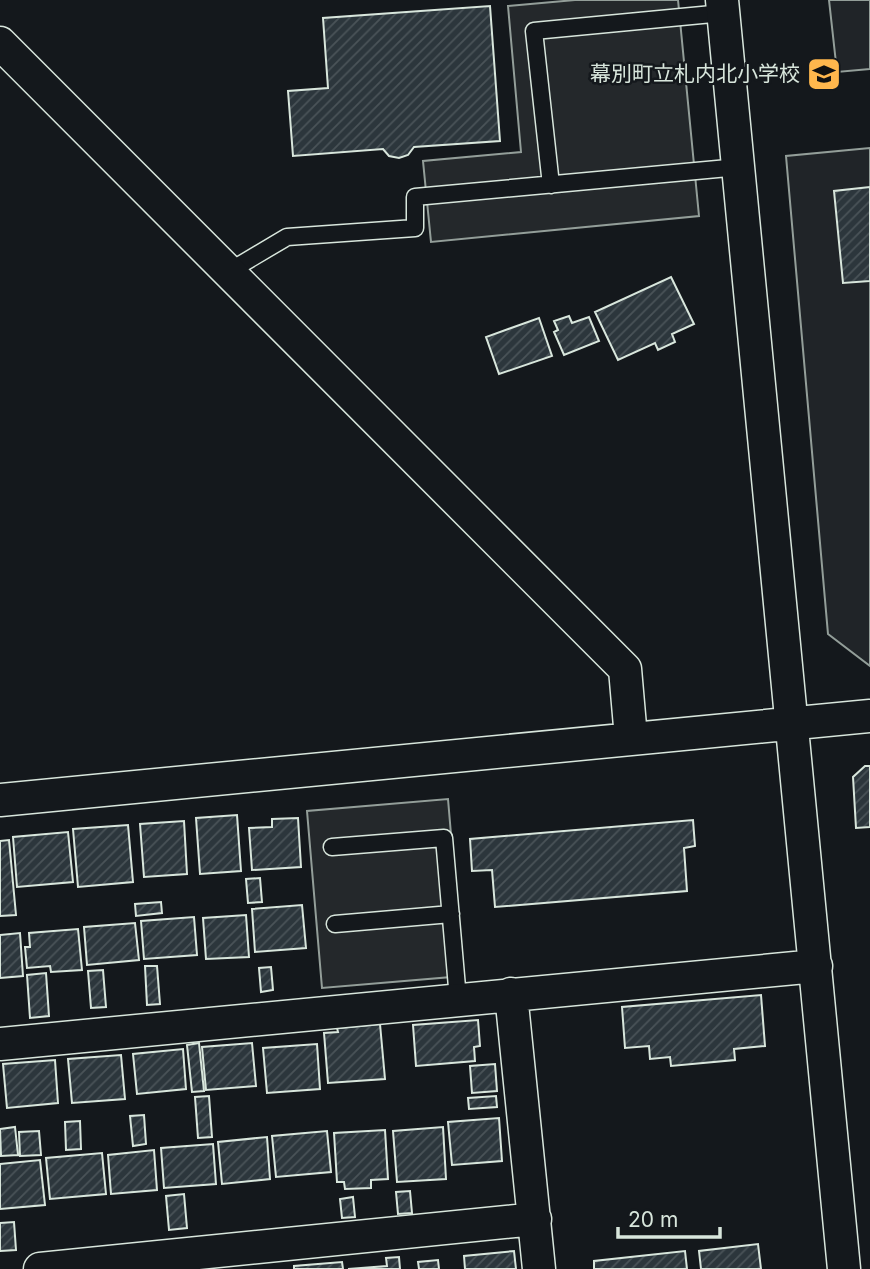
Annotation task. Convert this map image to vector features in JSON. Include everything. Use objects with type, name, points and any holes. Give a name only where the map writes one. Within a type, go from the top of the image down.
[{"type":"street","points":[[723,6],[844,1269]]},
{"type":"street","points":[[0,43],[625,669],[631,738]]},
{"type":"street","points":[[0,800],[870,716]]},
{"type":"street","points":[[0,1044],[816,966]]},
{"type":"street","points":[[512,994],[539,1269]]},
{"type":"street","points":[[40,1269],[535,1219]]},
{"type":"lane","points":[[551,185],[534,31],[723,6]]},
{"type":"lane","points":[[228,272],[287,237],[415,228],[415,197],[739,167]]},
{"type":"lane","points":[[332,847],[444,838],[458,999]]},
{"type":"lane","points":[[335,924],[451,914]]},
{"type":"shaded area","points":[[575,0],[678,0],[699,216],[431,242],[423,161],[521,152],[508,6]]},
{"type":"shaded area","points":[[829,0],[870,0],[870,69],[837,72]]},
{"type":"shaded area","points":[[870,148],[870,666],[828,634],[786,156]]},
{"type":"shaded area","points":[[448,799],[463,976],[322,988],[307,811]]},
{"type":"building","points":[[490,6],[500,141],[414,147],[408,155],[399,158],[389,156],[383,149],[293,156],[288,91],[328,88],[323,18]]},
{"type":"building","points":[[870,187],[870,281],[843,283],[834,191]]},
{"type":"building","points":[[671,277],[694,324],[672,334],[675,342],[658,350],[655,343],[618,360],[595,312]]},
{"type":"building","points":[[569,316],[572,323],[589,317],[599,341],[564,355],[554,332],[558,330],[554,321]]},
{"type":"building","points":[[539,318],[552,356],[499,374],[486,337]]},
{"type":"building","points":[[865,766],[870,766],[870,827],[856,828],[853,777]]},
{"type":"building","points":[[237,815],[241,871],[200,874],[196,818]]},
{"type":"building","points":[[298,818],[301,867],[252,870],[249,828],[272,827],[272,819]]},
{"type":"building","points":[[693,820],[695,846],[684,848],[687,891],[495,907],[492,870],[472,871],[470,839]]},
{"type":"building","points":[[184,821],[187,874],[144,877],[140,824]]},
{"type":"building","points":[[128,825],[133,882],[78,887],[73,829]]},
{"type":"building","points":[[68,832],[73,882],[17,887],[13,837]]},
{"type":"building","points":[[9,840],[16,915],[0,916],[0,841]]},
{"type":"building","points":[[260,878],[262,902],[248,903],[246,879]]},
{"type":"building","points":[[161,902],[162,913],[136,916],[135,904]]},
{"type":"building","points":[[302,905],[306,948],[255,952],[252,909]]},
{"type":"building","points":[[246,915],[249,957],[206,959],[203,918]]},
{"type":"building","points":[[194,917],[197,955],[144,959],[141,921]]},
{"type":"building","points":[[135,923],[139,960],[87,965],[84,927]]},
{"type":"building","points":[[78,929],[82,970],[51,972],[50,966],[27,968],[25,947],[30,947],[29,933]]},
{"type":"building","points":[[20,933],[23,976],[0,978],[0,935]]},
{"type":"building","points":[[145,966],[157,966],[160,1004],[147,1005]]},
{"type":"building","points":[[271,967],[273,990],[261,992],[259,968]]},
{"type":"building","points":[[103,970],[106,1007],[91,1008],[88,971]]},
{"type":"building","points":[[46,973],[49,1016],[30,1018],[27,975]]},
{"type":"building","points":[[761,995],[765,1046],[734,1049],[735,1060],[671,1066],[670,1057],[650,1059],[649,1046],[625,1048],[622,1007]]},
{"type":"building","points":[[478,1020],[480,1046],[474,1047],[475,1061],[416,1066],[413,1025]]},
{"type":"building","points":[[380,1024],[385,1079],[328,1083],[324,1033],[338,1032],[337,1028]]},
{"type":"building","points":[[199,1043],[204,1091],[192,1092],[187,1045]]},
{"type":"building","points":[[252,1043],[256,1086],[206,1090],[202,1047]]},
{"type":"building","points":[[317,1044],[320,1089],[267,1093],[263,1048]]},
{"type":"building","points":[[183,1049],[186,1089],[137,1094],[133,1054]]},
{"type":"building","points":[[121,1055],[125,1099],[72,1103],[68,1059]]},
{"type":"building","points":[[55,1060],[58,1103],[7,1108],[3,1064]]},
{"type":"building","points":[[495,1064],[497,1091],[472,1093],[470,1066]]},
{"type":"building","points":[[209,1096],[212,1137],[198,1138],[195,1097]]},
{"type":"building","points":[[496,1096],[497,1107],[469,1109],[468,1098]]},
{"type":"building","points":[[144,1115],[146,1144],[133,1146],[130,1116]]},
{"type":"building","points":[[499,1118],[502,1161],[452,1165],[448,1122]]},
{"type":"building","points":[[80,1121],[81,1149],[66,1150],[65,1122]]},
{"type":"building","points":[[15,1127],[18,1155],[1,1156],[0,1129]]},
{"type":"building","points":[[443,1127],[446,1179],[397,1182],[393,1131]]},
{"type":"building","points":[[385,1130],[388,1179],[371,1180],[371,1188],[345,1189],[344,1182],[337,1182],[334,1133]]},
{"type":"building","points":[[39,1131],[41,1155],[20,1156],[19,1132]]},
{"type":"building","points":[[327,1131],[331,1172],[276,1177],[272,1136]]},
{"type":"building","points":[[267,1137],[270,1179],[222,1184],[218,1142]]},
{"type":"building","points":[[213,1144],[216,1184],[164,1188],[161,1148]]},
{"type":"building","points":[[154,1150],[157,1190],[111,1194],[108,1155]]},
{"type":"building","points":[[102,1153],[106,1194],[50,1199],[46,1158]]},
{"type":"building","points":[[40,1160],[45,1205],[0,1209],[0,1164]]},
{"type":"building","points":[[410,1191],[412,1213],[398,1214],[396,1192]]},
{"type":"building","points":[[184,1194],[187,1228],[169,1230],[166,1196]]},
{"type":"building","points":[[353,1197],[355,1217],[342,1218],[340,1199]]},
{"type":"building","points":[[14,1222],[16,1250],[0,1251],[0,1223]]},
{"type":"building","points":[[758,1244],[761,1269],[701,1269],[699,1251]]},
{"type":"building","points":[[514,1251],[516,1269],[465,1269],[464,1256]]},
{"type":"building","points":[[685,1251],[687,1269],[594,1269],[594,1261]]},
{"type":"building","points":[[399,1257],[400,1269],[348,1269],[387,1266],[386,1258]]},
{"type":"building","points":[[438,1260],[439,1269],[419,1269],[418,1262]]},
{"type":"building","points":[[342,1262],[343,1269],[294,1269],[294,1266]]},
{"type":"place","name":"幕別町立札内北小学校","points":[[824,74]]}]
